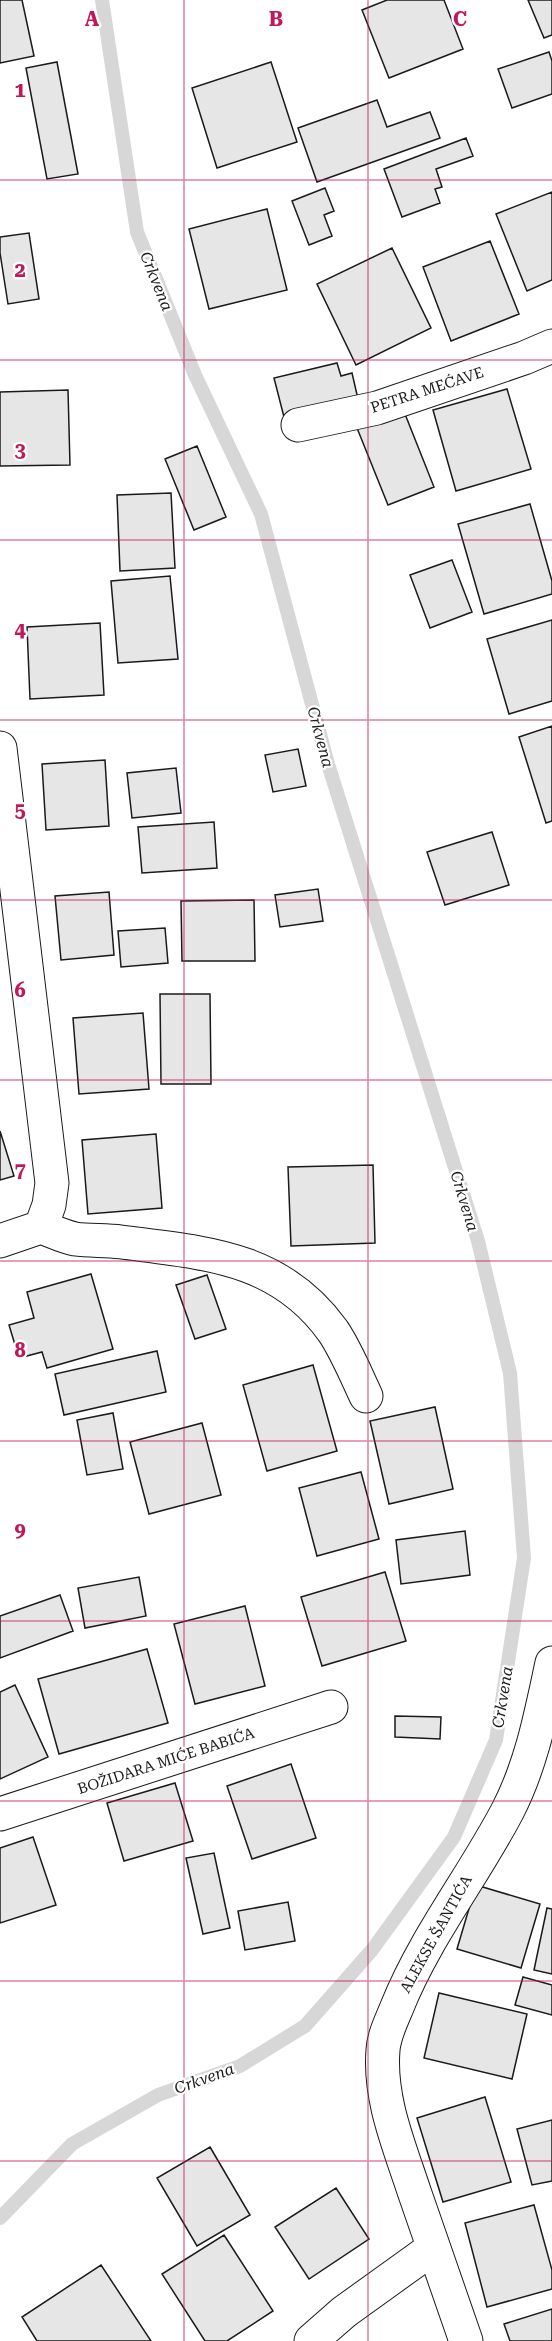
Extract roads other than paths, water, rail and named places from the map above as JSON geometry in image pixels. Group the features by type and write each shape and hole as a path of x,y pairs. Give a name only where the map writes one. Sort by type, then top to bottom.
{"street":[{"name":"PETRA MEĆAVE","path":"298,425 377,408 524,358 552,346"},
{"path":"0,748 52,1183 49,1206 41,1227"},
{"path":"0,1241 41,1227 74,1239 119,1242 202,1254 264,1270 295,1290 316,1309 334,1333 366,1396"},
{"name":"ALEKSE ŠANTIĆA","path":"466,2341 384,2096 384,2038 403,1991 424,1950 507,1811 526,1772 552,1663"},
{"name":"BOŽIDARA MIĆE BABIĆA","path":"0,1814 331,1707"},
{"path":"311,2341 344,2312 433,2248"}],"waterway":[{"name":"Crkvena","path":"0,2218 72,2144 158,2095 240,2066 305,2026 372,1950 454,1837 496,1740 524,1558 510,1373 478,1241 328,764 261,514 195,375 137,232 102,0"}]}
